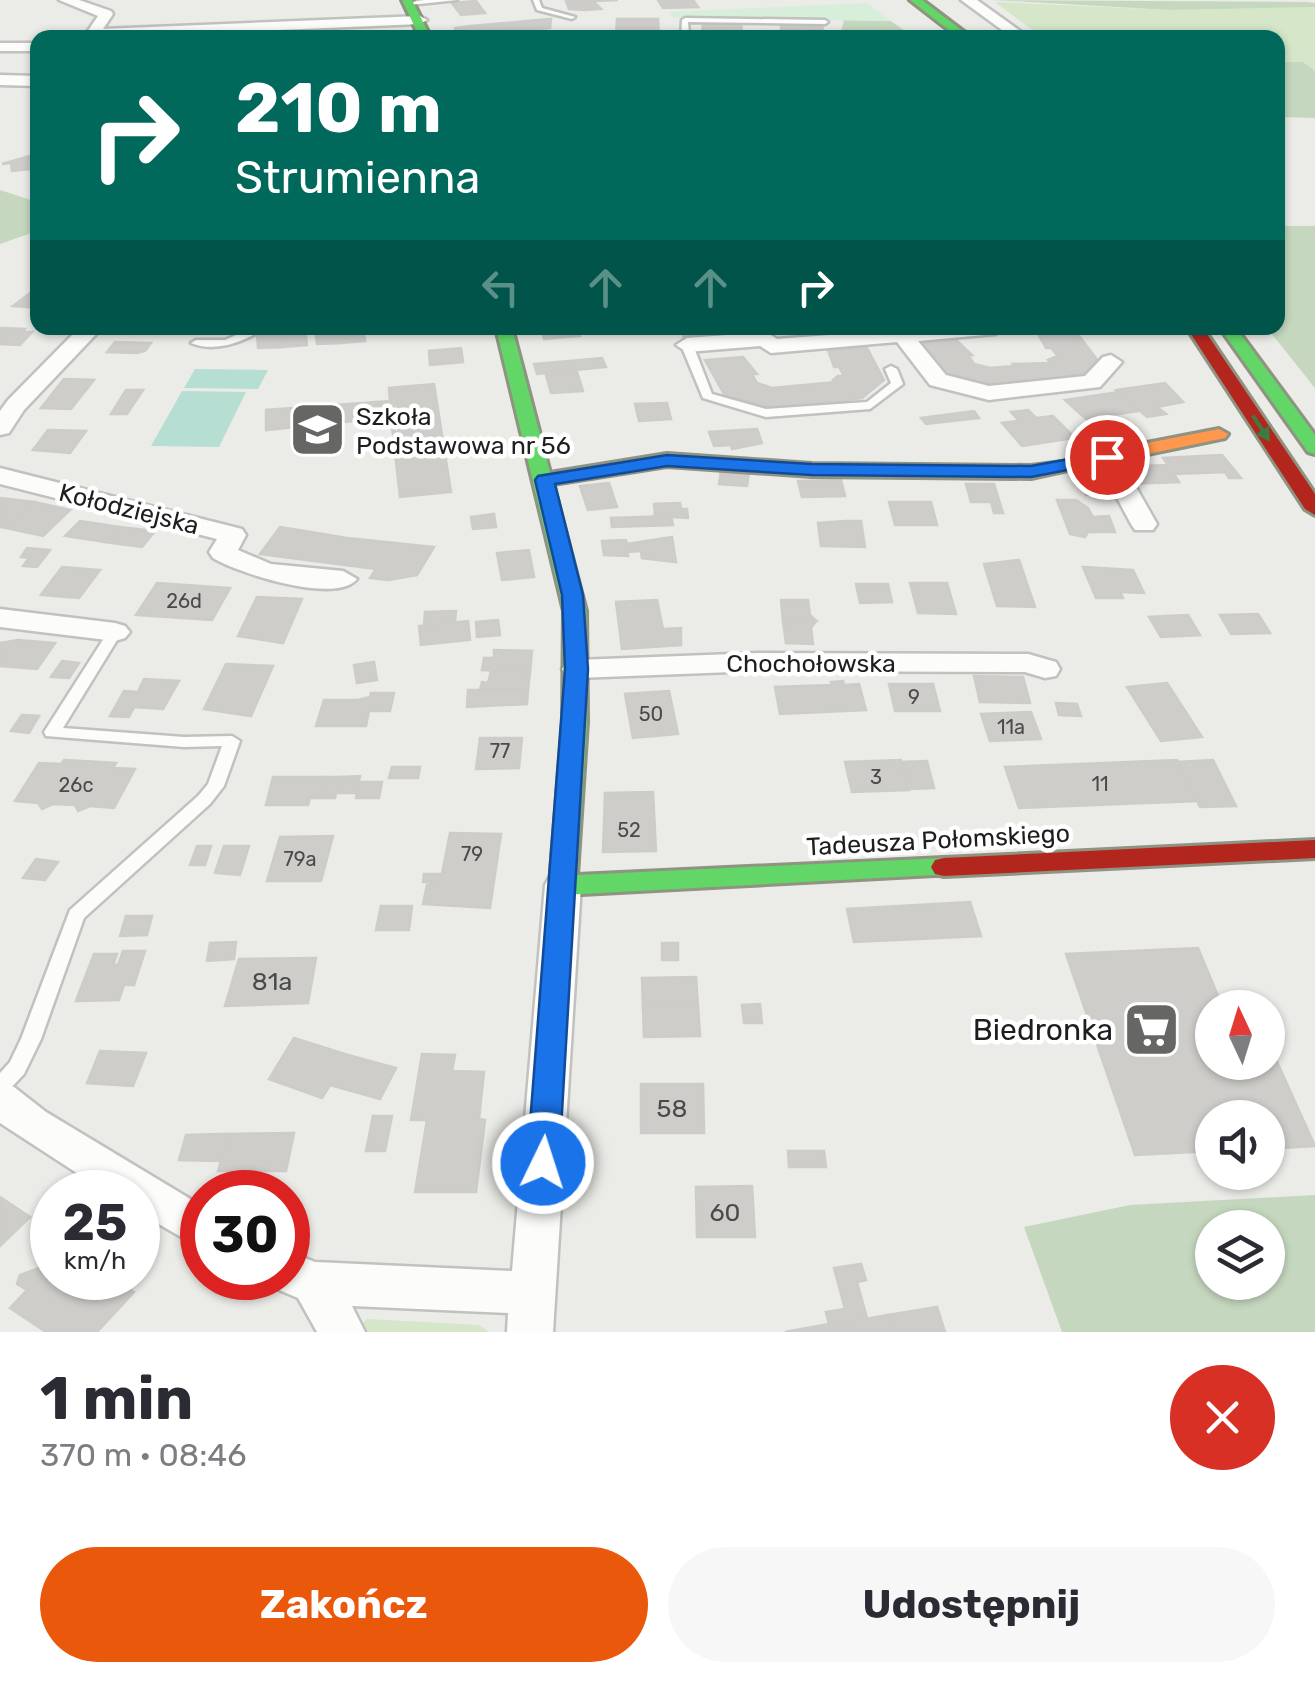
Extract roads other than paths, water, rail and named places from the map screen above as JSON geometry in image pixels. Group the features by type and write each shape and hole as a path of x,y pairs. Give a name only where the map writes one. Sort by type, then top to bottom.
{"street":[{"path":"66,0 106,14 95,30"},
{"path":"894,0 934,30"},
{"path":"915,0 956,30"},
{"path":"968,0 1011,30"},
{"path":"184,30 416,15"},
{"path":"0,48 30,47"},
{"path":"0,80 30,81"},
{"path":"4,416 84,335"},
{"path":"310,1279 531,1313 577,669 573,595 506,335"},
{"path":"687,345 751,335"},
{"path":"765,335 771,346 902,335 938,380 989,392 1092,382 1112,362"},
{"path":"1200,335 1315,509"},
{"path":"1233,335 1315,448"},
{"path":"545,480 667,460 812,470 1031,472 1219,434"},
{"path":"1107,457 1144,524"},
{"name":"Kołodziejska","path":"0,476 233,535 223,552 243,566 285,576 343,579"},
{"path":"0,618 115,632"},
{"name":"Chochołowska","path":"577,669 777,662 1028,663 1044,669"},
{"name":"Tadeusza Połomskiego","path":"563,884 1315,849"},
{"path":"0,1099 32,1124 180,1215"},
{"path":"310,1290 342,1332"}],"lane":[{"path":"416,15 454,0"},
{"path":"536,0 539,9 572,17"},
{"path":"686,30 686,20 825,22"},
{"path":"196,342 227,343 245,335"},
{"path":"687,345 707,396 766,413 870,405 897,384 891,369"},
{"path":"0,1086 17,1068 32,1040 76,915 204,800 222,773 232,741 184,742 52,732 115,632"}],"place":[{"name":"Szkoła Podstawowa nr 56","path":"317,430"},
{"name":"Biedronka","path":"1152,1030"}]}
